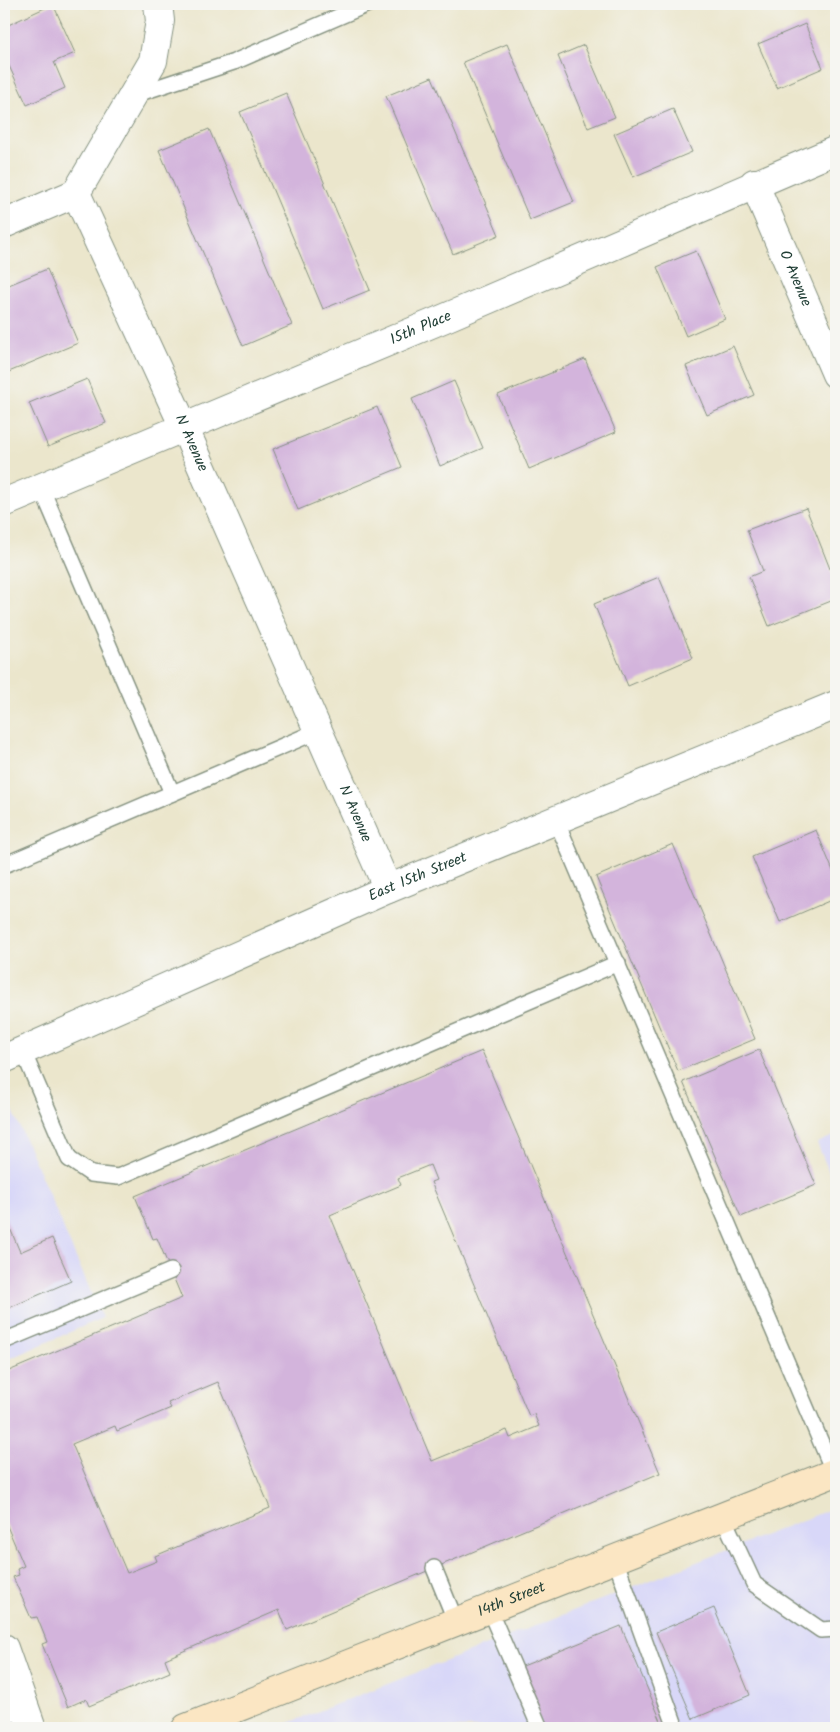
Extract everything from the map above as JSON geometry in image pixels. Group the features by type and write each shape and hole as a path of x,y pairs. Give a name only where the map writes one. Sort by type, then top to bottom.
{"main road":[{"name":"14th Street","path":"186,1728 835,1473"}],"street":[{"path":"4,224 76,194 153,61 160,21 158,4"},
{"name":"15th Place","path":"4,503 445,318 754,183 836,150"},
{"name":"O Avenue","path":"754,183 836,374"},
{"name":"N Avenue","path":"76,194 184,427 388,889"},
{"name":"East 15th Street","path":"14,1055 388,889 836,705"},
{"path":"4,1648 20,1718"}],"lane":[{"path":"132,96 234,62 368,4"},
{"path":"41,487 172,793"},
{"path":"4,865 318,731"},
{"path":"556,820 835,1473"},
{"path":"14,1055 69,1159 91,1174 118,1177 618,963"},
{"path":"4,1341 171,1271"},
{"path":"723,1517 754,1584 821,1630 836,1630"},
{"path":"615,1560 676,1728"},
{"path":"434,1568 456,1622"},
{"path":"489,1609 540,1728"}],"shaded area":[{"path":"4,1090 102,1318 4,1361"},
{"path":"836,1135 836,1189 817,1143"},
{"path":"836,1507 836,1728 276,1728"}],"building":[{"path":"53,4 75,53 54,62 65,88 27,105 4,55 4,27"},
{"path":"805,24 823,68 777,88 758,44"},
{"path":"507,44 574,202 530,220 463,62"},
{"path":"584,45 615,117 588,128 558,56"},
{"path":"432,77 499,235 453,254 386,96"},
{"path":"286,93 370,290 323,309 240,112"},
{"path":"673,109 692,152 633,177 614,134"},
{"path":"209,129 292,325 243,346 159,150"},
{"path":"696,251 725,319 686,336 657,267"},
{"path":"47,269 78,343 4,374 4,287"},
{"path":"733,346 754,395 707,415 686,366"},
{"path":"585,359 616,432 529,469 498,395"},
{"path":"87,379 106,423 48,447 29,403"},
{"path":"454,381 483,448 440,466 412,399"},
{"path":"377,407 402,467 298,510 273,449"},
{"path":"806,508 836,584 836,599 769,626 749,577 763,571 747,530"},
{"path":"659,577 693,658 628,686 594,604"},
{"path":"816,830 836,878 836,898 780,922 752,857"},
{"path":"673,844 755,1039 678,1071 596,877"},
{"path":"759,1050 816,1185 741,1217 683,1082"},
{"path":"482,1051 660,1473 287,1630 279,1610 165,1659 170,1672 89,1706 86,1699 68,1707 42,1644 47,1642 37,1617 31,1618 13,1577 19,1575 17,1569 24,1566 4,1519 4,1373 182,1298 157,1238 153,1239 135,1196","holes":["430,1165 436,1180 431,1182 529,1416 534,1414 539,1426 510,1438 507,1430 432,1461 330,1215 401,1185 398,1178","218,1382 270,1508 155,1556 157,1561 127,1573 72,1444 115,1426 117,1431 171,1408 168,1403"]},
{"path":"4,1214 20,1252 52,1238 71,1281 4,1310"},
{"path":"714,1608 750,1695 693,1719 656,1632"},
{"path":"621,1626 664,1728 543,1728 518,1668"}]}
